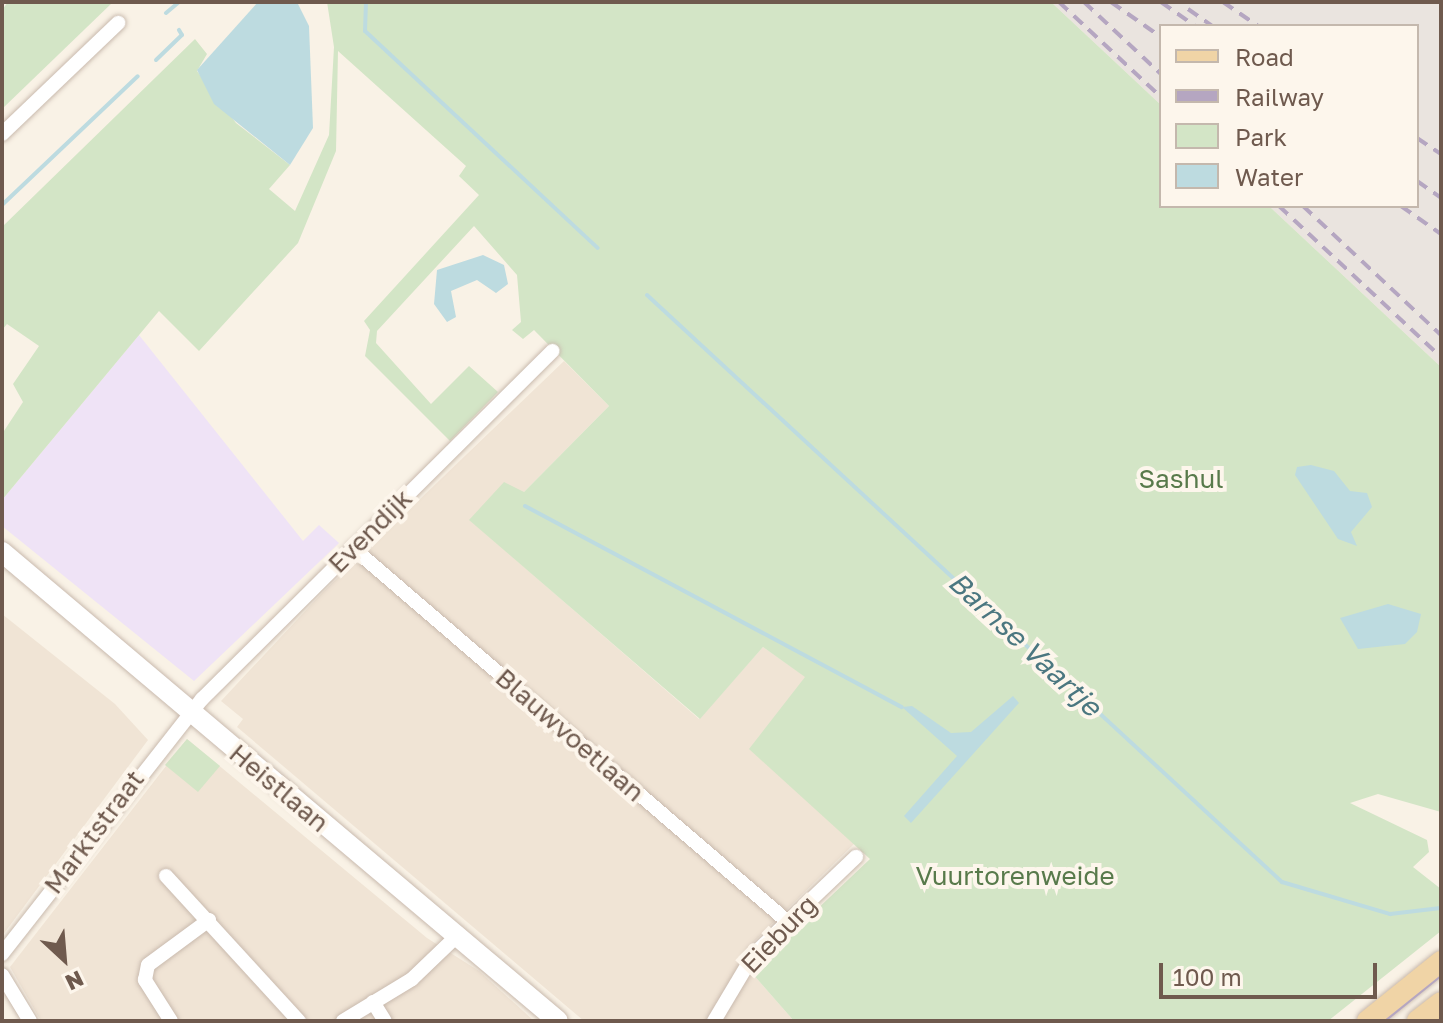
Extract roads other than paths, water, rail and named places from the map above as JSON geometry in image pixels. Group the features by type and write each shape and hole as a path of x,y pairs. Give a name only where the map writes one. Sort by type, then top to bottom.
{"main road":[{"name":"Heistlaan","path":"2,552 459,934 558,1021"},
{"path":"1368,1021 1441,962"},
{"path":"1418,1021 1441,1003"}],"street":[{"path":"2,134 118,23"},
{"name":"Evendijk","path":"190,712 552,351"},
{"name":"Blauwvoetlaan","path":"353,548 788,922"},
{"name":"Marktstraat","path":"2,954 190,712"},
{"name":"Eieburg","path":"714,1021 747,964 856,857"},
{"path":"166,876 299,1021"},
{"path":"171,1021 145,980 148,965 209,920"},
{"path":"343,1021 422,971 459,934"},
{"path":"2,975 30,1021"},
{"path":"373,1002 385,1021"}],"water":[{"path":"258,2 297,2 309,26 313,128 290,165 214,104 197,70"},
{"path":"483,255 504,265 508,284 496,293 477,280 451,291 456,317 447,322 434,304 437,270"},
{"path":"1311,465 1334,471 1350,491 1367,493 1372,507 1351,532 1357,546 1338,539 1295,475 1297,467"},
{"path":"1388,604 1421,614 1417,632 1405,644 1358,649 1340,618"},
{"path":"1013,696 1019,703 911,823 904,816 957,756 902,707 912,706 951,733 971,732"}],"waterway":[{"path":"166,13 179,2"},
{"path":"366,2 365,31 598,248"},
{"path":"156,60 182,35 179,30"},
{"path":"2,205 138,76"},
{"name":"Barnse Vaartje","path":"647,295 1282,882 1390,914 1441,908"},
{"path":"525,506 902,707"}],"tram line":[{"path":"1385,1021 1441,976"}],"railway":[{"path":"1059,2 1159,95"},
{"path":"1084,2 1159,72"},
{"path":"1111,2 1159,36"},
{"path":"1161,2 1192,24"},
{"path":"1223,2 1255,24"},
{"path":"1188,9 1209,24"},
{"path":"1419,139 1441,154"},
{"path":"1419,182 1441,198"},
{"path":"1281,208 1441,357"},
{"path":"1305,208 1441,335"},
{"path":"1404,208 1441,234"}],"park label":[{"name":"Sashul","path":"1181,479"},
{"name":"Vuurtorenweide","path":"1015,876"}]}
